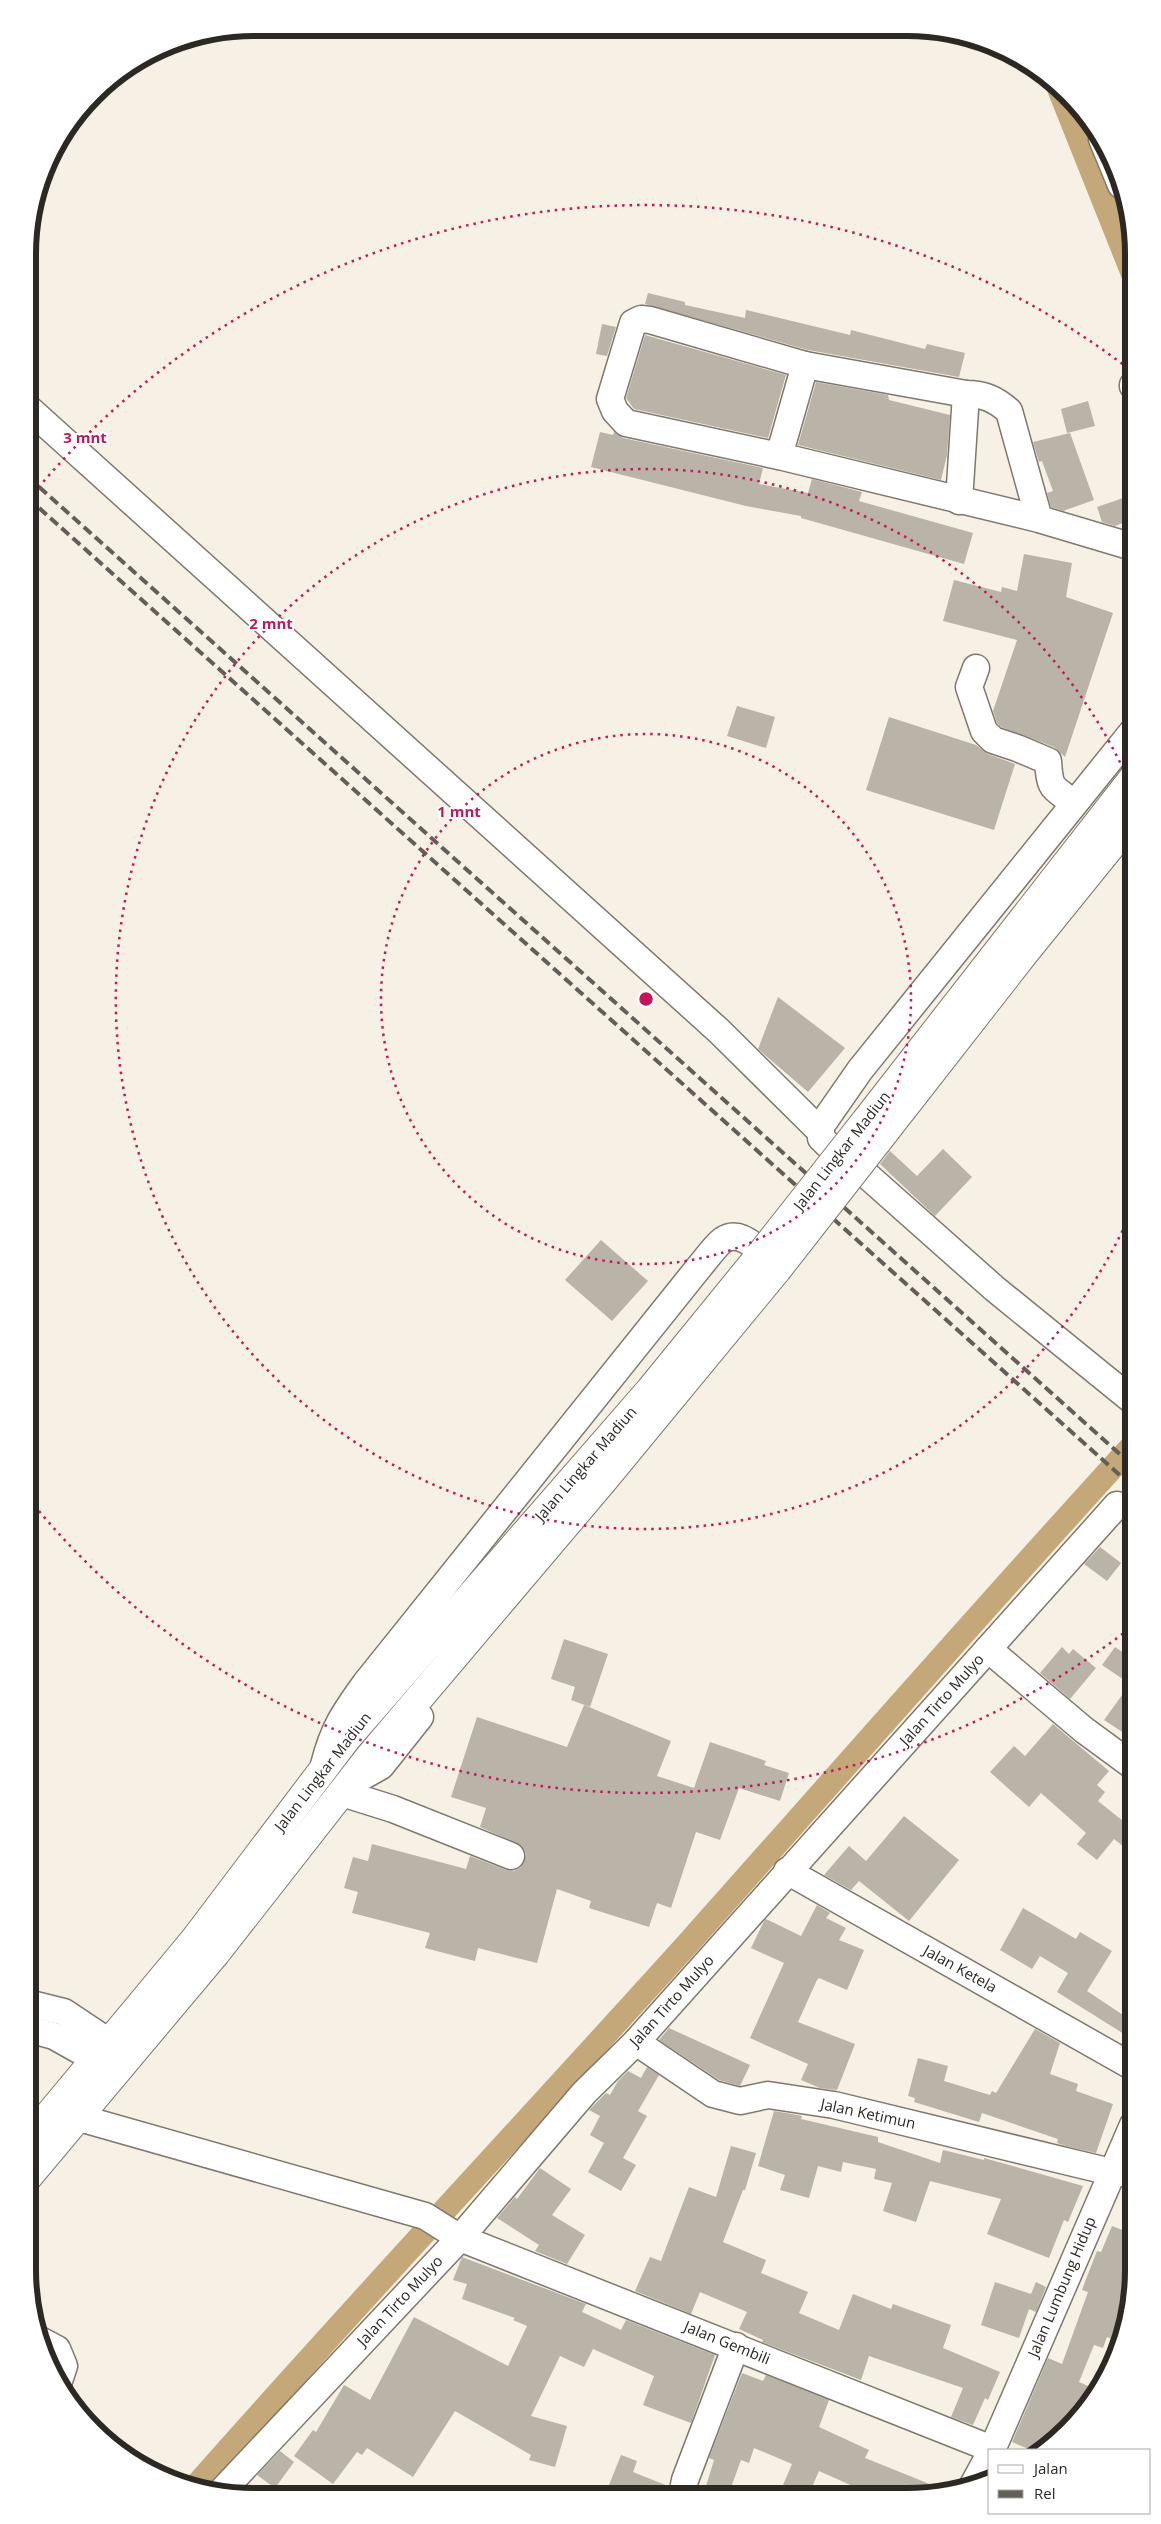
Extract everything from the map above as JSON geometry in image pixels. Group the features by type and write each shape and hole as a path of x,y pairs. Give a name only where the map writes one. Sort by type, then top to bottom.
{"main road":[{"name":"Jalan Lingkar Madiun","path":"36,2130 196,1939 346,1738 656,1382 815,1187 1125,788"},
{"name":"Jalan Lingkar Madiun","path":"36,2167 76,2117 216,1953 371,1756 603,1481 777,1270 1023,955 1125,829"}],"street":[{"path":"1039,519 1009,411 996,400 979,394 966,394 805,365 641,319 633,323 610,399 615,411 626,423 779,456 1039,519 1125,545"},
{"path":"779,456 805,365"},
{"path":"959,501 966,394"},
{"path":"36,415 719,1031 820,1131"},
{"path":"976,668 969,687 984,731 993,740 1048,761 1049,779 1054,790 1074,804"},
{"path":"1125,741 860,1070 821,1126 820,1131 821,1138 851,1166 862,1171 995,1289 1125,1395"},
{"path":"862,1171 867,1169 920,1099 1125,847"},
{"path":"324,1768 330,1741 340,1719 428,1604 700,1266 724,1240 734,1236 745,1239 767,1258 781,1274 768,1293 559,1544 381,1766 345,1789"},
{"name":"Jalan Tirto Mulyo","path":"226,2486 457,2236 584,2093 636,2042 787,1871 1117,1505"},
{"path":"988,1649 1084,1730 1125,1760"},
{"path":"345,1789 511,1856"},
{"name":"Jalan Ketela","path":"787,1871 1125,2062"},
{"path":"36,2005 64,2012 102,2051"},
{"path":"36,2031 102,2051"},
{"name":"Jalan Ketimun","path":"636,2042 713,2094 740,2101 768,2095 834,2105 1122,2173"},
{"name":"Jalan Gembili","path":"76,2117 425,2216 457,2236 736,2346 988,2450"},
{"name":"Jalan Lumbung Hidup","path":"992,2449 1122,2173 1125,2160"},
{"path":"50,2346 56,2349 64,2366 62,2372"},
{"path":"683,2488 736,2346"},
{"name":"Jalan Lumbung Hidup","path":"978,2475 988,2457"}],"building":[{"path":"648,293 685,302 685,305 745,318 746,310 850,335 851,330 925,349 927,344 965,353 959,377 808,350 645,304"},
{"path":"602,324 616,327 607,356 596,354"},
{"path":"645,335 786,375 768,438 634,409 626,398"},
{"path":"816,382 888,395 889,400 950,415 947,455 941,480 798,445"},
{"path":"1088,401 1095,426 1067,433 1061,409"},
{"path":"600,432 613,435 614,432 623,438 763,468 759,484 808,493 812,479 862,492 859,501 973,533 964,564 801,518 801,516 746,506 591,467"},
{"path":"1070,433 1094,500 1063,511 1051,507 1047,493 1053,491 1042,461 1039,462 1033,442"},
{"path":"1125,497 1125,522 1115,526 1102,522 1097,507"},
{"path":"1024,554 1072,563 1066,597 1113,613 1065,757 1054,747 1001,727 997,723 993,711 1017,640 943,621 954,580 1001,592 1002,587 1017,591"},
{"path":"737,706 775,717 766,748 727,736"},
{"path":"889,717 976,745 988,754 1015,764 994,830 866,790"},
{"path":"778,997 845,1048 808,1092 758,1049"},
{"path":"943,1149 972,1177 935,1216 880,1164 890,1151 917,1176"},
{"path":"601,1240 648,1281 612,1321 565,1280"},
{"path":"1100,1547 1121,1563 1107,1581 1084,1564"},
{"path":"564,1639 608,1654 590,1707 571,1700 575,1687 551,1679"},
{"path":"1062,1647 1069,1654 1073,1649 1096,1668 1070,1699 1040,1673"},
{"path":"1115,1647 1125,1654 1125,1681 1102,1665"},
{"path":"1125,1691 1125,1734 1104,1720"},
{"path":"584,1705 671,1741 657,1776 694,1788 710,1742 766,1761 764,1765 789,1773 780,1801 739,1788 720,1840 696,1832 671,1908 657,1903 649,1927 589,1908 591,1901 557,1889 537,1963 478,1948 475,1961 425,1948 430,1933 352,1913 358,1892 344,1888 353,1857 368,1861 372,1844 466,1869 470,1856 506,1870 514,1871 521,1867 526,1854 522,1846 480,1827 486,1808 451,1797 477,1717 567,1747"},
{"path":"1053,1724 1109,1771 1097,1785 1105,1792 1098,1801 1125,1823 1125,1848 1114,1839 1097,1860 1077,1844 1086,1833 1041,1793 1029,1807 990,1772 1014,1746 1025,1756"},
{"path":"904,1816 959,1860 909,1921 859,1881 851,1890 824,1875 849,1846 866,1861"},
{"path":"817,1905 830,1913 826,1918 846,1928 839,1940 864,1950 847,1990 819,1978 798,2022 855,2044 837,2090 820,2088 801,2080 808,2064 750,2038 784,1963 751,1948 764,1921 766,1919 801,1936"},
{"path":"1023,1908 1076,1939 1080,1932 1112,1951 1087,1991 1125,2016 1124,2034 1057,1992 1068,1973 1040,1956 1032,1969 1000,1950"},
{"path":"669,2028 750,2065 740,2086 719,2080 659,2040"},
{"path":"1035,2029 1060,2043 1050,2074 1078,2084 1076,2091 1113,2104 1096,2153 1057,2143 1058,2139 982,2113 979,2122 914,2102 915,2098 908,2096 918,2058 948,2066 944,2081 990,2095 992,2091 996,2093"},
{"path":"647,2067 659,2075 638,2111 647,2116 623,2158 636,2165 621,2191 588,2172 604,2143 590,2135 600,2116 589,2110 606,2093 610,2095 618,2081 628,2071 641,2078"},
{"path":"774,2111 802,2116 801,2119 878,2137 878,2142 940,2163 943,2150 984,2160 984,2158 1083,2186 1068,2222 1064,2220 1049,2258 987,2234 1001,2199 930,2181 916,2222 883,2211 892,2183 874,2179 876,2169 843,2162 841,2172 818,2166 809,2198 780,2190 785,2175 758,2166"},
{"path":"731,2146 756,2153 745,2190 743,2190 723,2242 766,2260 761,2273 808,2292 799,2313 839,2330 853,2294 891,2309 893,2304 951,2325 943,2348 1000,2372 988,2400 985,2398 973,2425 951,2417 963,2388 869,2356 861,2380 762,2342 763,2340 739,2329 747,2312 700,2292 691,2314 635,2291 650,2257 661,2261 689,2187 716,2197"},
{"path":"540,2168 571,2189 552,2215 585,2235 567,2264 535,2251 539,2245 497,2218 515,2197 517,2199"},
{"path":"1112,2226 1125,2231 1123,2298 1121,2313 1113,2339 1107,2337 1103,2348 1094,2345 1079,2382 1091,2387 1080,2403 1051,2434 1029,2449 1012,2442 1048,2358 1062,2364 1088,2292 1082,2290 1097,2251 1101,2252"},
{"path":"462,2257 586,2304 582,2312 621,2330 626,2320 715,2355 691,2423 643,2405 654,2376 593,2349 584,2367 560,2356 531,2416 567,2426 555,2467 529,2460 531,2455 455,2411 413,2477 367,2448 362,2455 357,2452 333,2484 294,2456 313,2430 316,2432 344,2385 370,2400 414,2317 508,2366 527,2326 513,2320 515,2318 462,2299 467,2284 453,2280"},
{"path":"995,2282 1031,2294 1036,2282 1046,2287 1036,2312 1029,2309 1019,2338 981,2325"},
{"path":"742,2373 763,2381 766,2375 829,2400 819,2427 869,2450 865,2458 935,2486 857,2488 819,2471 812,2488 782,2488 792,2464 754,2448 749,2463 741,2460 731,2488 713,2488 706,2486 714,2460 709,2458"},
{"path":"280,2451 294,2462 275,2488 257,2475"},
{"path":"621,2455 637,2461 633,2472 668,2486 668,2488 608,2488"}],"waterway":[{"path":"1065,104 1125,254"},
{"path":"201,2481 318,2349 692,1939 1125,1454"}],"railway":[{"path":"36,484 1125,1459"},
{"path":"36,505 1125,1480"}]}
